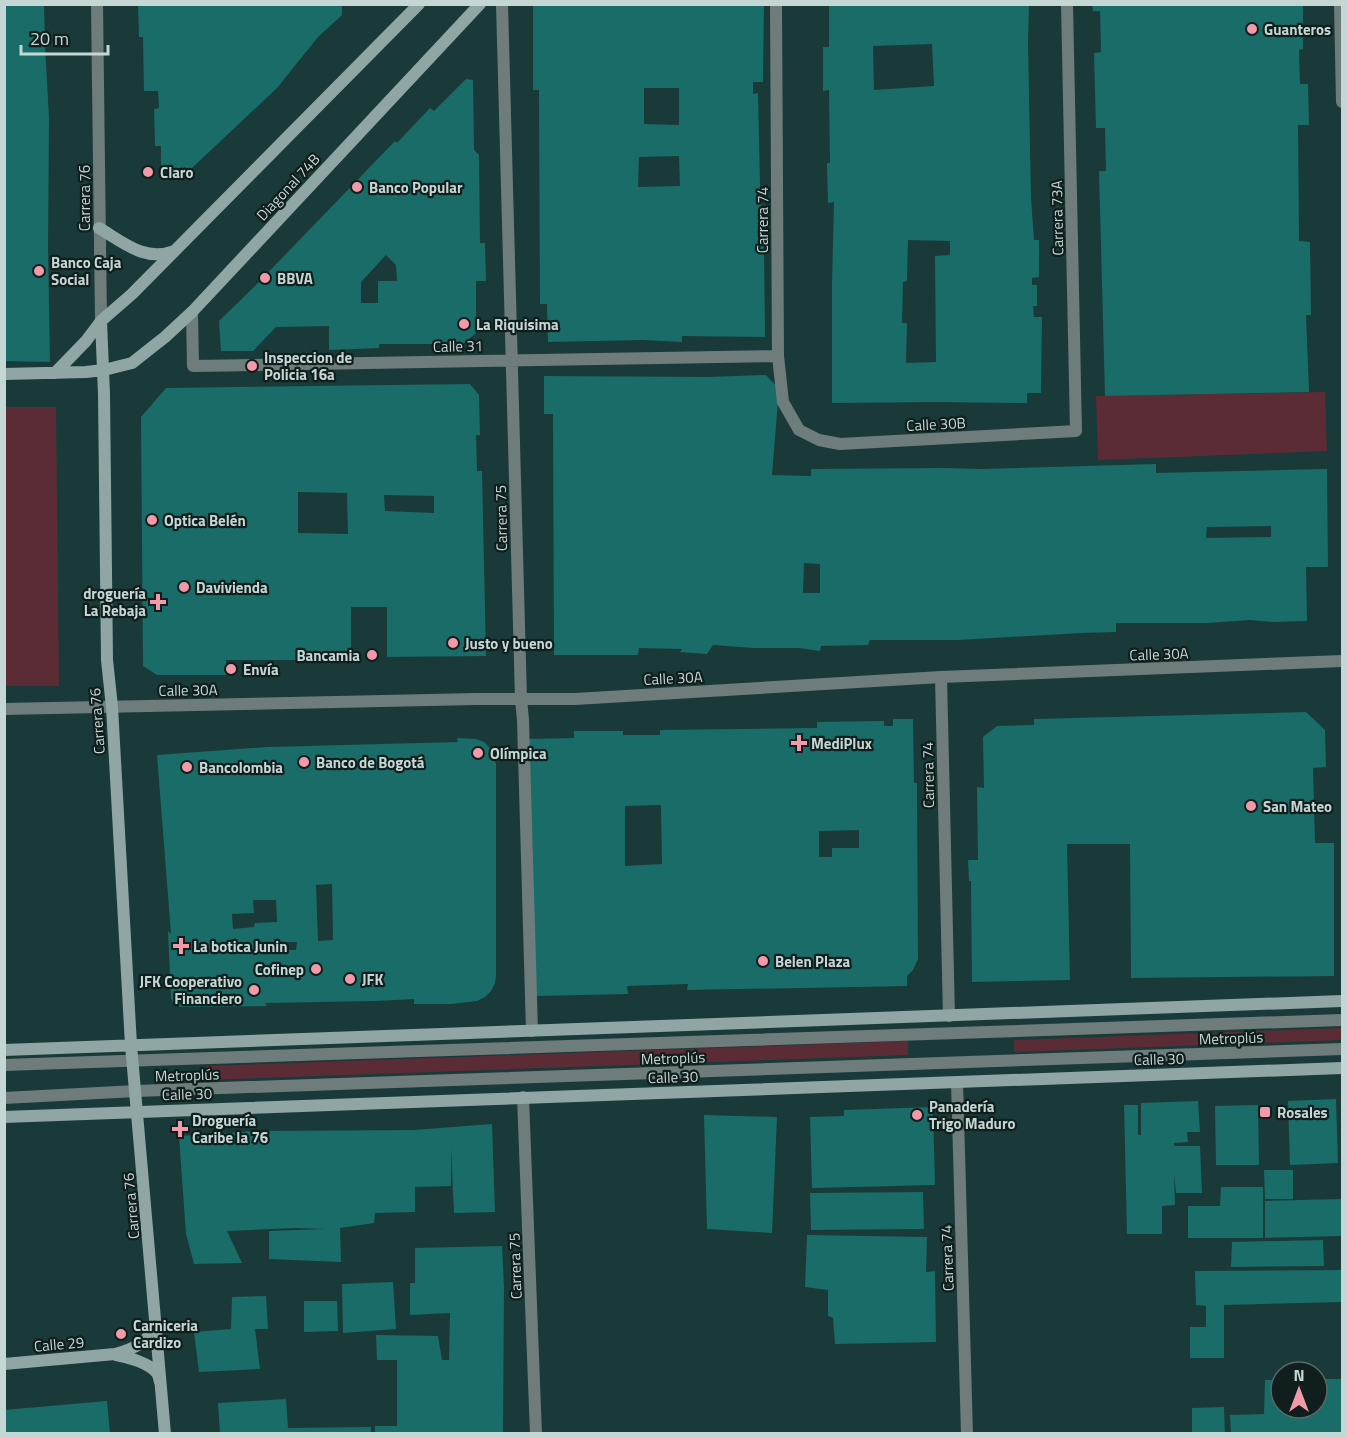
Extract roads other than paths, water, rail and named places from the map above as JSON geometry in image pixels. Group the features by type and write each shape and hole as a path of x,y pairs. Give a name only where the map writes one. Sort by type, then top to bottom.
{"main road":[{"path":"55,373 86,341 101,321 132,294 419,4"},
{"name":"Diagonal 74B","path":"104,370 132,363 165,338 192,312 480,4"},
{"path":"99,228 142,253 163,255 176,250"},
{"name":"Carrera 76","path":"101,321 104,370 107,660 112,707 131,1045 165,1434"},
{"path":"4,374 104,370"},
{"path":"4,1050 1342,1001"},
{"name":"Calle 30","path":"4,1117 1342,1068"},
{"name":"Calle 29","path":"4,1364 127,1351 148,1337 155,1327 155,1316"},
{"name":"Calle 29","path":"115,1354 144,1364 156,1373 161,1384"}],"street":[{"name":"Carrera 76","path":"97,4 101,321"},
{"name":"Carrera 75","path":"502,4 532,1031"},
{"name":"Carrera 74","path":"776,4 778,356 783,402 799,430"},
{"name":"Carrera 73A","path":"1067,4 1076,431"},
{"path":"1340,4 1342,102"},
{"name":"Calle 31","path":"192,312 193,366 778,356"},
{"name":"Calle 30B","path":"799,430 819,440 840,444 1076,431"},
{"name":"Calle 30A","path":"4,709 575,699 941,677 1342,662"},
{"name":"Carrera 74","path":"941,677 949,1016"},
{"name":"Metroplús","path":"4,1065 1342,1020"},
{"name":"Metroplús","path":"4,1098 136,1091 1342,1049"},
{"name":"Carrera 74","path":"957,1082 967,1434"},
{"name":"Carrera 75","path":"523,1097 536,1434"}],"place":[{"name":"Guanteros","path":"1252,29"},
{"name":"Claro","path":"148,172"},
{"name":"Banco Popular","path":"357,187"},
{"name":"Banco Caja Social","path":"39,271"},
{"name":"BBVA","path":"265,278"},
{"name":"La Riquisima","path":"464,324"},
{"name":"Inspeccion de Policia 16a","path":"252,366"},
{"name":"Optica Belén","path":"152,520"},
{"name":"Davivienda","path":"184,587"},
{"name":"droguería La Rebaja","path":"158,602"},
{"name":"Justo y bueno","path":"453,643"},
{"name":"Bancamia","path":"372,655"},
{"name":"Envía","path":"231,669"},
{"name":"MediPlux","path":"799,743"},
{"name":"Olímpica","path":"478,753"},
{"name":"Banco de Bogotá","path":"304,762"},
{"name":"Bancolombia","path":"187,767"},
{"name":"San Mateo","path":"1251,806"},
{"name":"La botica Junin","path":"181,946"},
{"name":"Belen Plaza","path":"763,961"},
{"name":"Cofinep","path":"316,969"},
{"name":"JFK","path":"350,979"},
{"name":"JFK Cooperativo Financiero","path":"254,990"},
{"name":"Rosales","path":"1265,1112"},
{"name":"Panadería Trigo Maduro","path":"917,1115"},
{"name":"Droguería Caribe la 76","path":"180,1129"},
{"name":"Carniceria Cardizo","path":"121,1334"}]}
